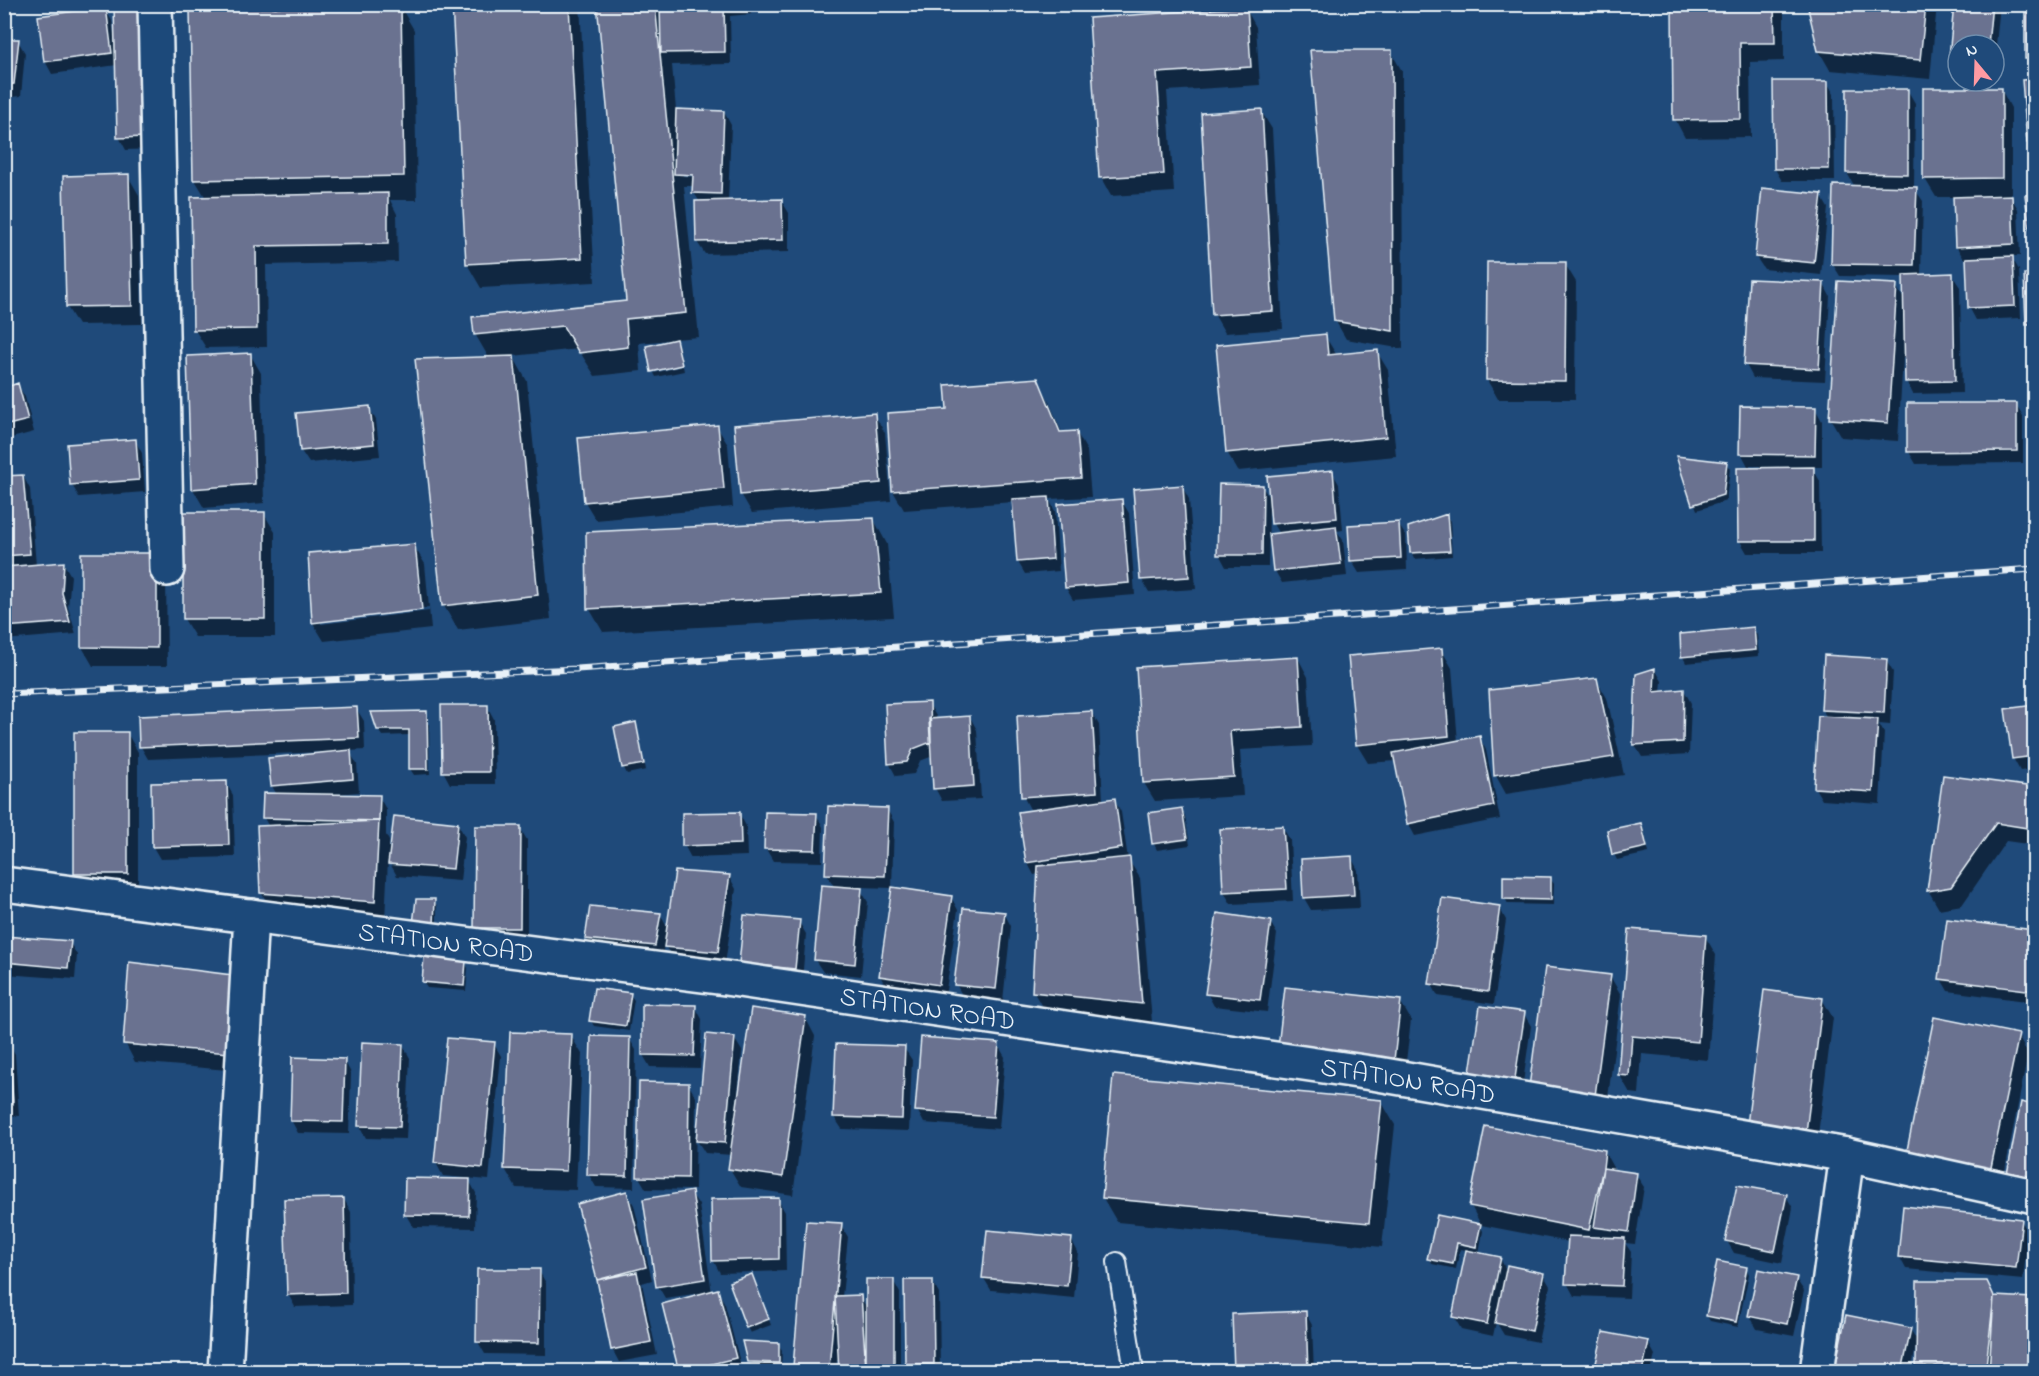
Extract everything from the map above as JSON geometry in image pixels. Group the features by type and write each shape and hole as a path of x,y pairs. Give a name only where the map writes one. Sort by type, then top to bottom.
{"street":[{"path":"155,4 167,568"},
{"name":"STATION ROAD","path":"4,884 725,978 1354,1070 1847,1155 2034,1196"},
{"path":"225,1371 251,916"},
{"path":"1817,1371 1847,1155"}],"lane":[{"path":"1117,1262 1134,1371"}],"building":[{"path":"145,4 148,137 117,138 114,5"},
{"path":"452,4 569,4 582,258 466,264"},
{"path":"597,4 655,4 686,313 626,319 628,347 579,353 563,326 474,335 472,317 626,301"},
{"path":"660,4 724,4 725,52 661,53"},
{"path":"1672,4 1774,4 1775,43 1740,43 1741,119 1673,120"},
{"path":"1807,4 1926,4 1920,60 1818,51"},
{"path":"1954,4 1992,4 1989,33 1951,33"},
{"path":"2025,4 2034,4 2034,59 2025,59"},
{"path":"401,5 404,176 193,180 190,9"},
{"path":"106,7 112,53 44,62 38,16"},
{"path":"1247,7 1251,67 1157,73 1164,174 1099,178 1089,18"},
{"path":"4,39 19,39 14,84 4,85"},
{"path":"1310,50 1392,50 1393,331 1334,321"},
{"path":"2034,79 2034,142 2027,143 2022,80"},
{"path":"1773,81 1828,81 1829,169 1774,169"},
{"path":"1923,88 1946,88 1946,93 2002,93 2002,178 1923,179"},
{"path":"1847,89 1908,89 1908,174 1846,173"},
{"path":"676,109 724,111 721,194 692,193 693,175 674,174"},
{"path":"1262,109 1273,311 1212,315 1201,113"},
{"path":"129,174 132,306 66,307 63,176"},
{"path":"1833,185 1917,187 1914,265 1831,264"},
{"path":"1762,188 1822,194 1814,263 1755,257"},
{"path":"388,193 388,244 256,246 257,329 193,330 191,197"},
{"path":"2034,194 2034,264 2025,195"},
{"path":"2012,195 2014,244 1955,247 1953,197"},
{"path":"782,199 783,240 696,242 695,201"},
{"path":"2013,256 2015,306 1968,308 1966,258"},
{"path":"1487,262 1566,262 1565,381 1486,380"},
{"path":"1953,273 1955,381 1905,382 1903,275"},
{"path":"2024,274 2034,274 2034,324 2026,324"},
{"path":"1749,279 1824,282 1819,369 1744,365"},
{"path":"1838,281 1897,284 1888,423 1829,419"},
{"path":"1326,334 1328,355 1378,350 1386,437 1226,453 1216,345"},
{"path":"2031,335 2034,335 2034,387 2031,387"},
{"path":"676,339 682,365 651,372 646,346"},
{"path":"251,353 255,484 191,489 187,356"},
{"path":"514,356 538,595 442,606 415,359"},
{"path":"1038,378 1060,432 1077,431 1081,478 892,491 887,413 947,409 945,385"},
{"path":"18,383 28,420 4,426 4,388"},
{"path":"1907,403 2017,403 2017,451 1907,452"},
{"path":"370,406 374,444 300,451 296,413"},
{"path":"1740,406 1816,407 1815,455 1739,454"},
{"path":"875,413 881,483 740,495 734,425"},
{"path":"718,425 724,489 584,502 578,438"},
{"path":"136,439 139,480 70,485 67,444"},
{"path":"2028,446 2034,446 2034,545 2032,545"},
{"path":"1676,456 1727,462 1723,495 1692,505"},
{"path":"1814,467 1814,541 1738,541 1737,468"},
{"path":"1333,470 1337,518 1271,524 1267,476"},
{"path":"23,475 30,554 4,556 4,476"},
{"path":"1219,484 1263,485 1262,555 1217,555"},
{"path":"1183,485 1189,577 1140,580 1133,489"},
{"path":"1049,497 1053,559 1017,562 1012,499"},
{"path":"1122,499 1129,583 1065,588 1058,504"},
{"path":"183,512 265,512 265,619 183,619"},
{"path":"1447,514 1450,551 1410,553 1408,527"},
{"path":"874,518 881,593 587,609 586,532"},
{"path":"1399,522 1401,558 1350,561 1348,525"},
{"path":"1336,526 1341,564 1273,571 1269,534"},
{"path":"415,544 422,610 312,623 308,553"},
{"path":"81,553 157,553 157,648 81,647"},
{"path":"64,562 62,593 70,622 4,627 4,567"},
{"path":"1754,627 1756,650 1681,657 1680,634"},
{"path":"1442,648 1449,736 1356,745 1348,656"},
{"path":"1442,648 1449,736 1356,745 1348,656"},
{"path":"1824,655 1887,659 1884,713 1821,710"},
{"path":"1298,657 1302,727 1230,731 1234,777 1143,783 1136,667"},
{"path":"1655,668 1654,692 1684,689 1683,742 1633,745 1636,674"},
{"path":"1597,678 1614,757 1494,776 1489,690"},
{"path":"930,702 931,742 913,749 907,762 888,764 885,704"},
{"path":"441,705 488,705 489,772 442,772"},
{"path":"2034,705 2034,756 2012,759 2005,709"},
{"path":"357,707 359,738 139,747 138,716"},
{"path":"427,711 428,769 409,769 409,730 377,730 371,712"},
{"path":"1092,711 1097,792 1021,797 1017,716"},
{"path":"970,716 974,786 933,789 929,719"},
{"path":"1818,716 1878,719 1873,792 1814,788"},
{"path":"636,722 644,764 622,768 614,727"},
{"path":"74,732 128,732 128,874 74,874"},
{"path":"1480,736 1494,806 1407,824 1393,753"},
{"path":"351,750 353,779 271,786 268,758"},
{"path":"1943,775 2034,787 2034,829 1996,823 1951,887 1927,891"},
{"path":"227,781 229,845 152,847 151,783"},
{"path":"263,793 380,795 379,821 262,818"},
{"path":"1115,798 1122,848 1026,863 1018,812"},
{"path":"828,806 888,808 885,876 825,874"},
{"path":"1182,808 1187,839 1152,844 1148,813"},
{"path":"740,812 741,844 682,846 682,813"},
{"path":"765,812 817,813 815,850 764,849"},
{"path":"394,816 458,823 453,869 388,864"},
{"path":"379,821 375,902 260,893 257,826"},
{"path":"1641,823 1647,847 1612,855 1607,830"},
{"path":"475,826 521,826 520,928 474,928"},
{"path":"1283,826 1287,889 1223,892 1220,829"},
{"path":"1352,856 1354,895 1303,898 1301,859"},
{"path":"1130,857 1142,1004 1032,992 1038,866"},
{"path":"675,871 730,875 718,952 664,947"},
{"path":"1503,876 1551,877 1551,900 1503,899"},
{"path":"821,885 862,888 855,964 814,960"},
{"path":"892,887 952,896 939,985 879,976"},
{"path":"1442,898 1500,906 1488,992 1429,984"},
{"path":"416,899 435,899 434,925 413,924"},
{"path":"590,906 661,913 655,946 585,939"},
{"path":"963,908 1005,912 996,989 954,985"},
{"path":"1217,913 1271,921 1260,1000 1205,994"},
{"path":"744,915 800,920 795,969 739,963"},
{"path":"1947,919 2034,930 2034,991 1939,979"},
{"path":"1629,929 1706,935 1698,1042 1632,1036 1629,1076 1618,1075"},
{"path":"4,936 71,941 68,968 4,962"},
{"path":"424,957 466,961 464,986 422,982"},
{"path":"129,962 232,975 229,1053 123,1044"},
{"path":"1545,967 1611,975 1595,1096 1529,1087"},
{"path":"1285,987 1401,1000 1394,1060 1278,1047"},
{"path":"594,988 631,993 626,1026 589,1021"},
{"path":"1764,990 1823,998 1805,1140 1746,1133"},
{"path":"642,1004 696,1005 694,1056 642,1055"},
{"path":"1480,1006 1525,1012 1514,1085 1469,1079"},
{"path":"751,1008 806,1016 783,1177 728,1169"},
{"path":"1934,1017 2019,1034 1989,1177 1905,1160"},
{"path":"510,1032 572,1034 566,1171 504,1169"},
{"path":"706,1034 735,1037 725,1143 696,1141"},
{"path":"591,1036 630,1037 627,1176 587,1175"},
{"path":"921,1037 999,1043 993,1117 915,1111"},
{"path":"447,1038 495,1042 483,1168 434,1163"},
{"path":"4,1040 9,1040 13,1104 4,1103"},
{"path":"362,1042 403,1044 400,1127 358,1126"},
{"path":"836,1044 905,1046 902,1119 833,1117"},
{"path":"292,1057 345,1059 343,1122 290,1121"},
{"path":"1113,1075 1382,1100 1369,1223 1102,1198"},
{"path":"639,1082 689,1083 688,1178 637,1177"},
{"path":"2021,1102 2034,1105 2034,1185 2006,1179"},
{"path":"1485,1126 1605,1150 1589,1230 1469,1206"},
{"path":"1603,1168 1637,1173 1629,1232 1594,1227"},
{"path":"405,1178 470,1179 469,1216 404,1215"},
{"path":"1737,1185 1787,1194 1775,1251 1725,1241"},
{"path":"627,1191 646,1267 597,1280 577,1204"},
{"path":"692,1191 705,1279 656,1287 643,1199"},
{"path":"344,1198 346,1293 287,1295 284,1199"},
{"path":"779,1198 779,1259 712,1261 711,1199"},
{"path":"1903,1206 2022,1219 2016,1268 1898,1257"},
{"path":"1437,1215 1481,1224 1476,1247 1457,1243 1453,1264 1427,1259"},
{"path":"806,1221 842,1223 829,1368 793,1366"},
{"path":"987,1230 1072,1238 1067,1286 982,1278"},
{"path":"1568,1236 1625,1238 1622,1286 1565,1284"},
{"path":"1466,1250 1501,1257 1487,1324 1452,1317"},
{"path":"1717,1261 1747,1267 1736,1322 1706,1316"},
{"path":"1507,1265 1544,1273 1532,1331 1495,1323"},
{"path":"477,1269 540,1269 539,1343 476,1342"},
{"path":"1758,1269 1797,1277 1787,1324 1748,1316"},
{"path":"637,1272 651,1342 611,1350 597,1280"},
{"path":"752,1274 769,1319 746,1328 729,1282"},
{"path":"866,1279 894,1279 894,1369 866,1369"},
{"path":"904,1280 933,1280 934,1364 905,1364"},
{"path":"1917,1281 1987,1281 1994,1296 1986,1366 1916,1366"},
{"path":"718,1289 736,1358 679,1372 662,1304"},
{"path":"861,1295 866,1369 839,1372 835,1296"},
{"path":"1994,1296 2034,1298 2034,1372 1989,1372"},
{"path":"1306,1311 1308,1372 1234,1372 1232,1314"},
{"path":"1846,1315 1911,1328 1902,1372 1834,1372"},
{"path":"1603,1332 1649,1341 1642,1372 1594,1372"},
{"path":"742,1341 779,1343 779,1363 747,1362"},
{"path":"1464,1361 1519,1372 1462,1372"}],"railway":[{"path":"4,694 577,669 2034,569"}]}
